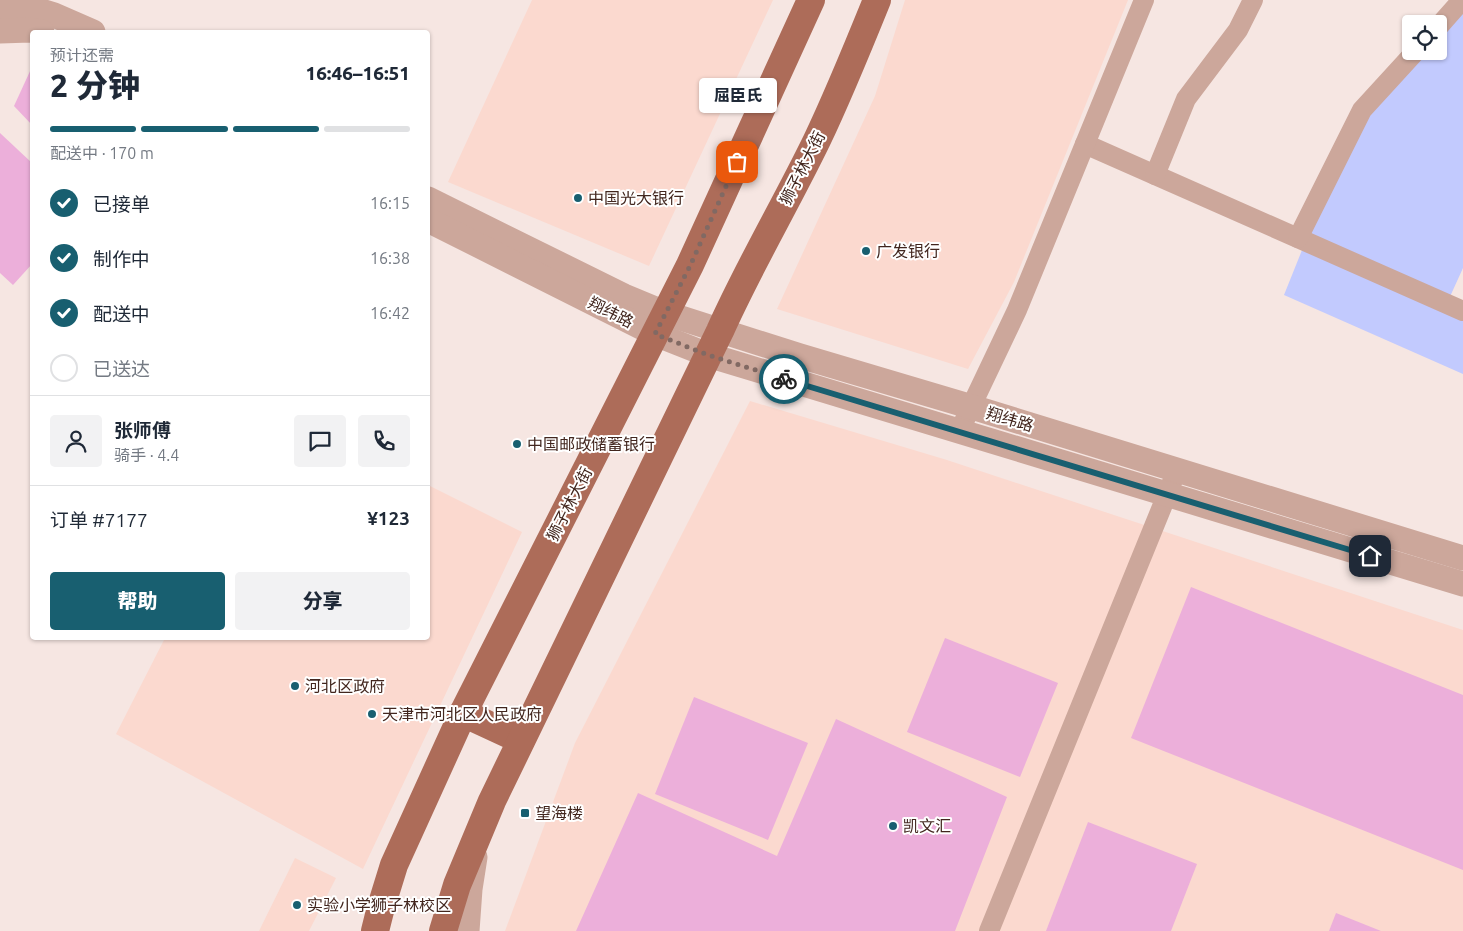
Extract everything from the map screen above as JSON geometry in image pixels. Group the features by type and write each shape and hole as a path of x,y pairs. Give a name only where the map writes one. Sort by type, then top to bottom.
{"main road":[{"name":"狮子林大街","path":"375,931 380,908 394,865 463,713 690,266 811,0"},
{"name":"狮子林大街","path":"443,931 457,885 481,825 720,331 738,290 816,141 855,56 877,0"},
{"path":"463,713 521,740"}],"street":[{"path":"959,432 1017,310 1144,0"},
{"path":"1155,175 1186,99 1238,30 1253,0"},
{"path":"1447,17 1462,0"},
{"path":"0,10 34,4 88,30"},
{"path":"0,31 30,30"},
{"path":"1298,238 1362,110 1408,60"},
{"path":"1085,144 1463,311"},
{"name":"翔纬路","path":"430,200 624,296 660,324 708,355 1463,584"},
{"name":"翔纬路","path":"430,221 660,324 720,331 1463,558"},
{"path":"989,931 1177,470"},
{"path":"467,931 470,889 481,825"}],"shaded area":[{"path":"532,0 773,0 649,266 448,182"},
{"path":"905,0 1128,0 1014,282 968,369 777,309 875,96"},
{"path":"1463,0 1463,268 1443,312 1463,321 1463,374 1284,295 1357,113 1403,60 1447,60 1447,16"},
{"path":"750,401 947,460 1463,630 1463,931 505,931 575,743"},
{"name":"河北区政府","path":"430,486 522,532 363,869 116,734 164,640 430,640"},
{"name":"实验小学狮子林校区","path":"295,858 336,878 309,931 259,931"}],"building":[{"path":"30,71 30,123 14,106"},
{"path":"0,133 30,161 30,266 13,285 0,273"},
{"path":"1191,587 1463,695 1463,870 1131,738"},
{"path":"945,638 1058,683 1020,777 907,732"},
{"path":"694,697 808,743 768,840 655,794"},
{"name":"凯文汇","path":"836,719 1007,797 955,931 576,931 638,793 777,856"},
{"path":"1088,822 1197,864 1171,931 1046,931"},
{"path":"1336,913 1381,931 1329,931"}],"way so far":[{"path":"737,162 690,266 655,334 708,355 784,379"}],"place":[{"name":"屈臣氏","path":"737,162"},
{"name":"中国光大银行","path":"578,198"},
{"name":"广发银行","path":"866,251"},
{"name":"中国邮政储蓄银行","path":"517,444"},
{"name":"河北区政府","path":"295,686"},
{"name":"天津市河北区人民政府","path":"372,714"},
{"name":"望海楼","path":"525,813"},
{"name":"凯文汇","path":"893,826"},
{"name":"实验小学狮子林校区","path":"297,905"}],"route":[{"path":"784,379 1370,556"}]}
